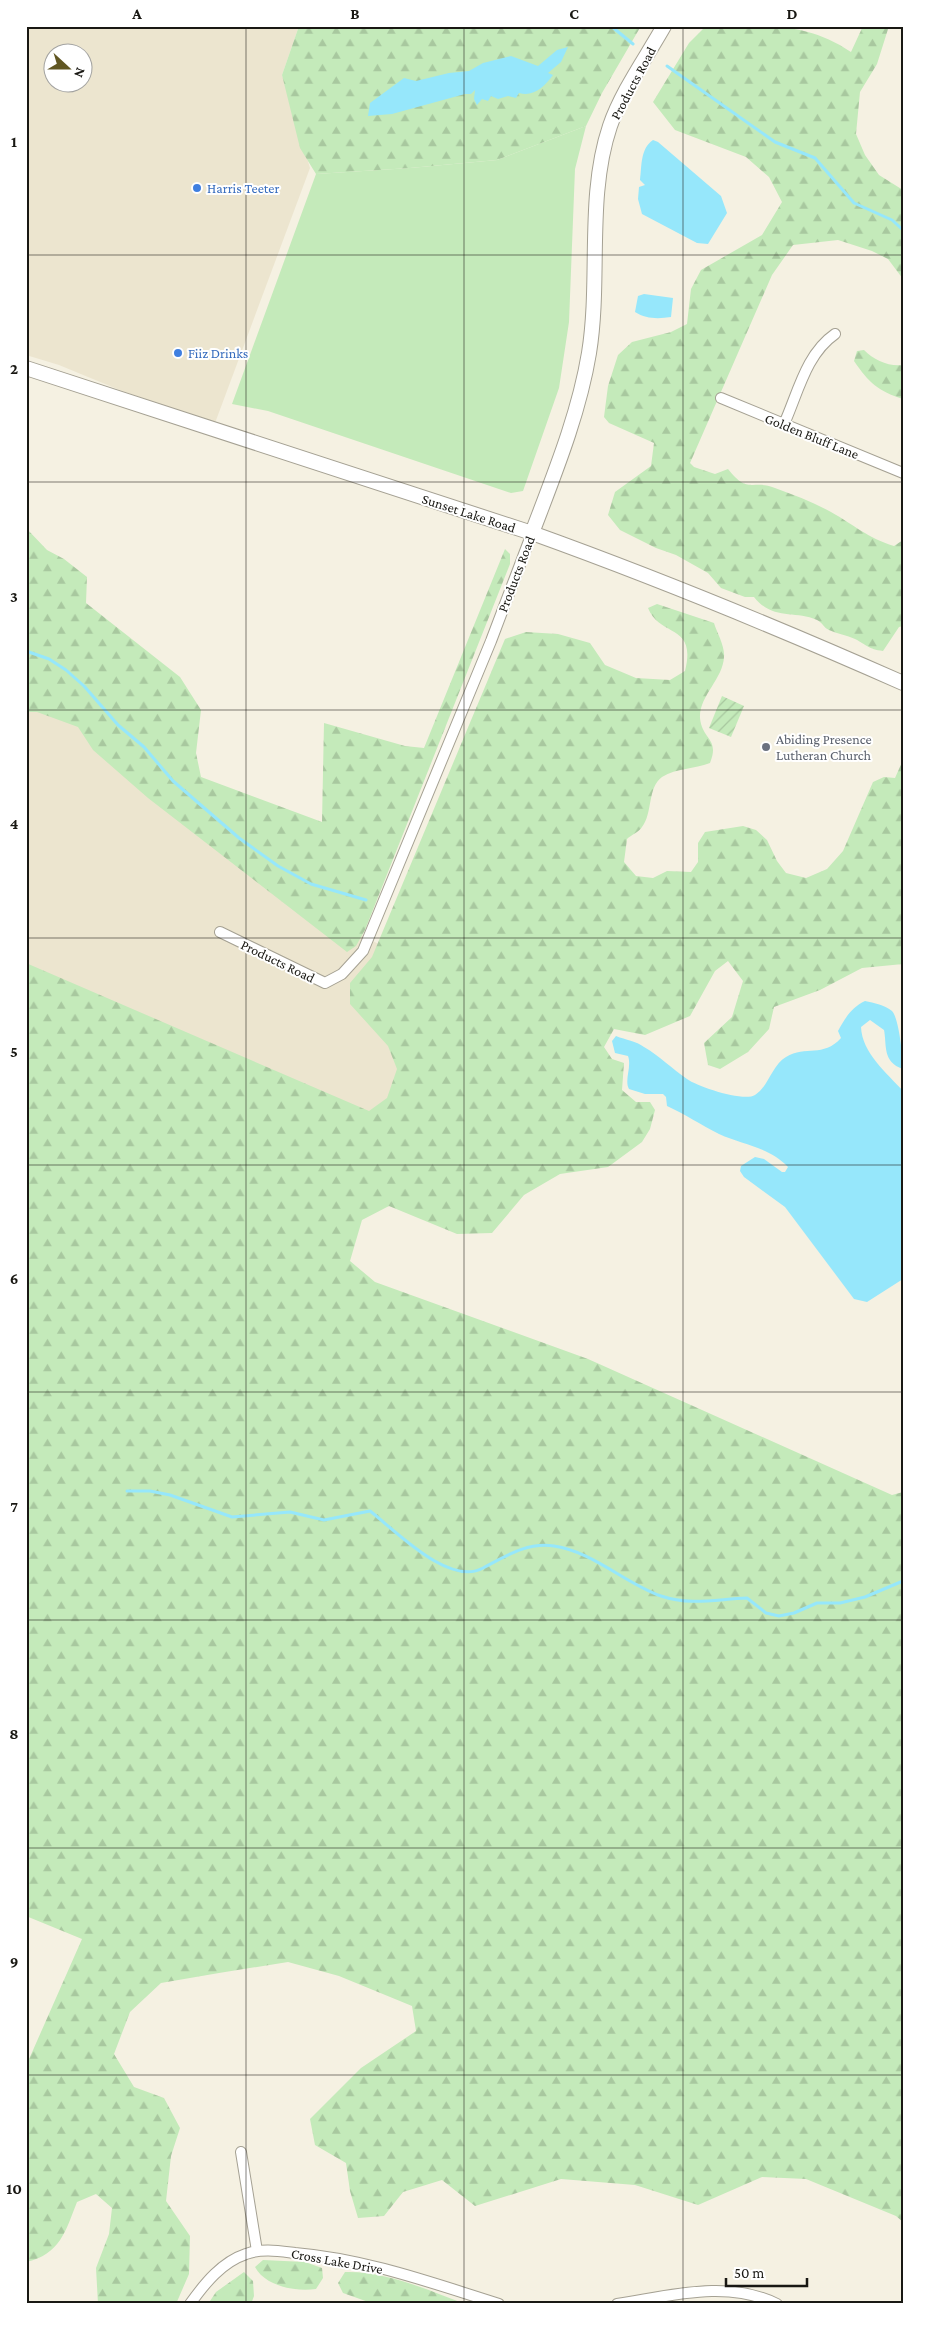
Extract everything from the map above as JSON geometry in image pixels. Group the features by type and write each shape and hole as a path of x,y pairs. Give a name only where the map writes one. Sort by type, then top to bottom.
{"main road":[{"name":"Products Road","path":"532,533 575,409 588,356 592,330 600,173 606,139 618,107 664,26"},
{"name":"Sunset Lake Road","path":"26,368 532,533 719,604 903,683"}],"street":[{"path":"784,424 811,359 818,348 835,334"},
{"name":"Golden Bluff Lane","path":"721,398 903,473"},
{"name":"Products Road","path":"220,932 325,984 342,974 363,951 484,659 532,533"},
{"path":"241,2152 257,2251"},
{"name":"Cross Lake Drive","path":"190,2304 207,2282 229,2262 257,2251 316,2255 383,2268 499,2304"},
{"path":"617,2304 720,2290 746,2292 777,2304"}],"shaded area":[{"path":"26,26 299,26 282,75 310,168 215,423 122,391 59,365 26,355"},
{"path":"26,677 354,931 386,948 417,1148 26,992"}],"green space":[{"path":"299,26 641,26 602,93 586,126 497,160 316,174 300,148 282,75"},
{"path":"706,26 763,26 798,30 816,34 851,52 863,26 889,26 877,64 860,92 856,134 865,155 879,175 903,190 903,279 888,259 872,251 838,240 793,245 772,275 690,463 694,467 715,474 728,469 741,482 746,484 775,488 803,499 831,512 885,543 894,546 903,540 903,626 899,627 883,651 835,633 817,620 776,612 761,604 754,597 745,597 721,588 708,573 676,555 656,548 620,530 608,515 615,492 651,466 654,443 609,423 604,417 608,386 618,355 632,342 671,332 687,324 691,289 701,270 762,235 782,202 769,177 746,157 675,130 653,102 689,43"},
{"path":"586,126 575,169 569,322 559,388 523,491 511,493 268,411 232,404 316,174 497,160"},
{"path":"864,350 882,362 892,365 903,365 903,399 880,389 864,375 854,361 857,351"},
{"path":"26,528 47,550 64,559 87,577 86,603 180,677 201,710 196,753 201,777 322,822 324,723 405,746 424,748 505,549 510,554 510,564 365,930 356,946 347,952 148,798 93,750 78,727 37,712 26,712"},
{"path":"657,604 714,623 723,648 723,665 703,702 700,718 701,725 712,744 713,755 710,763 674,772 662,777 657,782 652,794 648,815 641,829 627,839 624,862 636,876 653,878 667,871 691,872 698,862 698,843 705,832 743,826 756,830 767,840 777,861 786,873 806,878 827,869 843,851 873,782 884,777 895,778 903,760 903,964 862,968 820,990 774,1007 769,1029 748,1052 720,1069 708,1065 704,1043 732,1017 743,981 728,961 715,971 690,1016 645,1035 614,1029 604,1047 612,1059 624,1063 622,1090 636,1102 650,1102 655,1110 650,1129 642,1142 608,1167 560,1174 524,1195 492,1233 457,1234 389,1206 362,1220 350,1261 375,1282 588,1359 892,1495 903,1492 903,2222 896,2216 806,2179 762,2177 698,2205 635,2185 561,2179 475,2206 442,2180 403,2192 384,2216 358,2218 350,2191 346,2163 315,2145 310,2119 361,2068 416,2031 412,2006 339,1976 288,1962 161,1983 130,2012 114,2054 134,2087 164,2098 180,2128 171,2156 166,2201 190,2236 189,2274 176,2304 98,2304 96,2268 109,2234 112,2208 96,2194 77,2202 60,2240 47,2254 26,2262 26,2066 82,1939 26,1916 26,963 369,1111 387,1098 397,1069 388,1046 350,1004 350,983 372,957 505,639 526,632 558,634 590,643 605,665 636,678 670,680 685,671 686,645 682,638 654,617 648,608"},
{"path":"722,696 744,706 731,737 709,728"},
{"path":"263,2260 305,2262 322,2268 323,2278 316,2289 299,2290 281,2286 266,2279 255,2267"},
{"path":"244,2272 253,2281 254,2296 251,2304 208,2304 216,2292"},
{"path":"345,2272 360,2272 389,2277 460,2302 459,2304 374,2304 343,2293 338,2283"}],"water":[{"path":"568,47 561,62 548,73 553,75 542,87 529,94 519,93 516,98 508,96 498,99 491,96 488,101 482,99 477,105 474,99 475,90 471,94 392,114 368,116 370,103 404,78 416,81 449,73 469,71 483,63 511,56 538,66 557,50"},
{"path":"653,140 658,142 721,196 727,213 708,244 697,243 642,214 638,199 639,187 645,185 640,180 642,164 646,148"},
{"path":"644,294 673,298 671,317 652,318 635,312 638,296"},
{"path":"865,1001 879,1004 892,1011 897,1021 903,1069 896,1066 889,1058 884,1030 870,1020 861,1027 862,1036 876,1062 903,1091 903,1279 867,1302 854,1299 785,1207 744,1177 740,1171 741,1166 755,1157 764,1159 782,1172 785,1172 788,1167 773,1155 719,1134 667,1106 666,1097 663,1094 645,1094 629,1089 627,1082 628,1056 615,1053 612,1041 616,1036 638,1043 687,1079 701,1086 721,1093 749,1097 760,1091 777,1065 786,1057 800,1052 821,1050 834,1044 841,1038 838,1031 846,1017 856,1006"}],"waterway":[{"path":"611,26 633,44"},
{"path":"667,66 775,142 815,158 854,203 892,220 903,230"},
{"path":"26,651 49,659 66,670 84,686 118,725 144,747 173,781 239,838 278,866 311,884 366,900"},
{"path":"127,1491 150,1491 170,1495 232,1517 290,1512 324,1520 370,1511 423,1554 455,1570 469,1572 483,1568 526,1548 544,1545 554,1546 569,1549 596,1561 634,1584 661,1596 683,1601 747,1598 766,1613 779,1616 794,1613 817,1603 840,1603 865,1597 903,1581"}],"place":[{"name":"Harris Teeter","path":"197,188"},
{"name":"Fiiz Drinks","path":"178,353"},
{"name":"Abiding Presence Lutheran Church","path":"766,747"}]}
